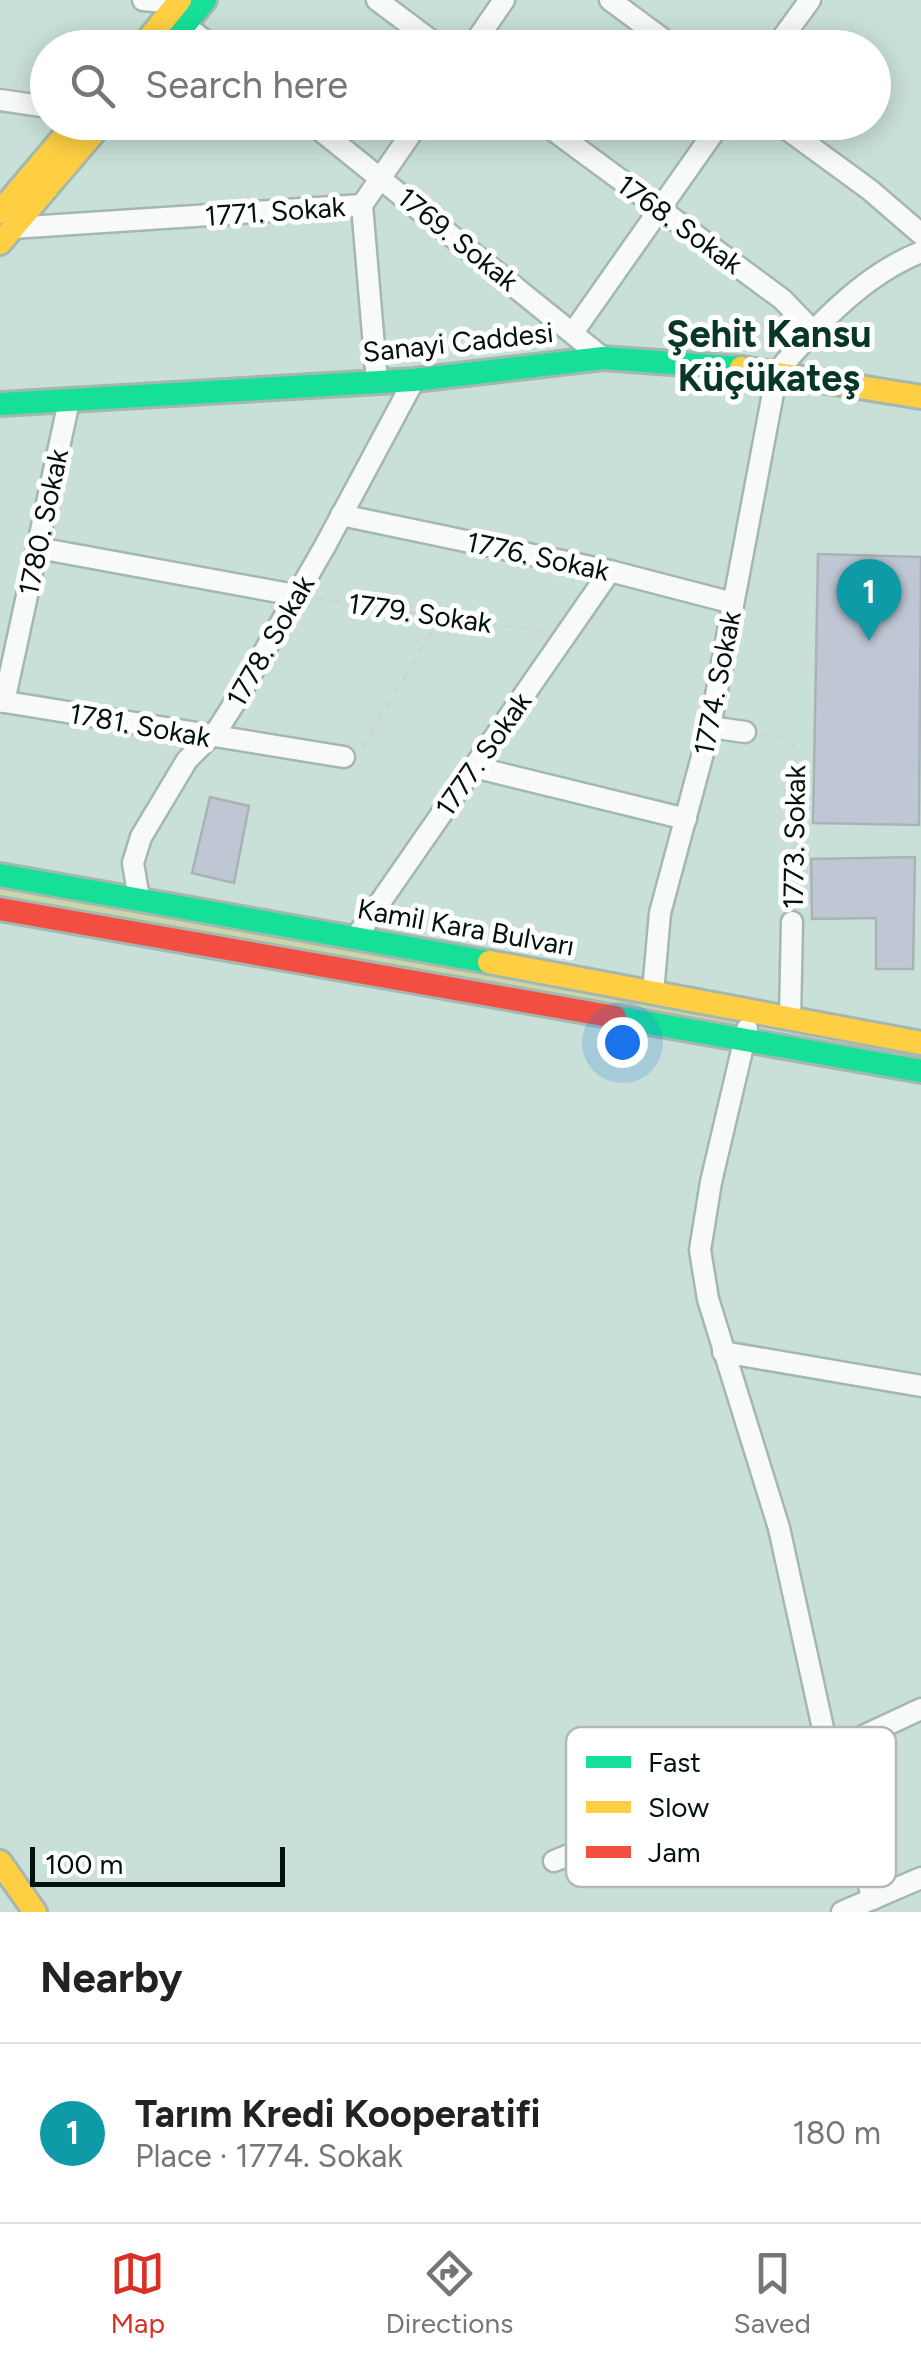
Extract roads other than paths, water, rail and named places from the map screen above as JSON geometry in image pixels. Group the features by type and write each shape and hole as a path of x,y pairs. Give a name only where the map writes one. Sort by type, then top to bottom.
{"main road":[{"path":"160,30 181,10 205,0"},
{"path":"4,228 64,140"},
{"path":"4,228 86,140"},
{"name":"Sanayi Caddesi","path":"0,404 414,380 604,358 777,372 921,397"},
{"name":"Kamil Kara Bulvarı","path":"0,874 921,1043"},
{"path":"0,908 921,1071"},
{"path":"0,1862 35,1912"}],"street":[{"path":"143,0 181,10 198,30"},
{"path":"377,0 417,30"},
{"path":"483,30 504,0"},
{"path":"610,0 650,30"},
{"path":"789,30 810,0"},
{"path":"0,100 30,104"},
{"name":"1769. Sokak","path":"333,140 604,358"},
{"path":"362,205 408,140"},
{"name":"1768. Sokak","path":"566,140 792,306 812,330"},
{"path":"574,332 708,140"},
{"path":"802,140 870,190 921,234"},
{"name":"1771. Sokak","path":"4,228 362,205 377,382"},
{"path":"777,372 812,330 869,283 921,252"},
{"name":"1774. Sokak","path":"653,992 660,913 710,727 777,372"},
{"name":"1778. Sokak","path":"138,899 136,847 187,760 238,699 414,380"},
{"name":"1780. Sokak","path":"2,701 69,401"},
{"name":"1776. Sokak","path":"342,515 610,571 733,602"},
{"path":"38,548 295,595"},
{"name":"1777. Sokak","path":"356,937 610,571"},
{"name":"1781. Sokak","path":"2,701 344,757"},
{"path":"710,727 745,732"},
{"path":"474,768 686,820"},
{"name":"1773. Sokak","path":"790,1018 792,922"},
{"path":"752,1011 711,1182 700,1250 722,1352 778,1528 822,1727"},
{"path":"722,1352 921,1386"},
{"path":"881,1727 921,1708"},
{"path":"554,1861 566,1856"},
{"path":"842,1912 921,1878"},
{"path":"869,1887 873,1899"}],"place":[{"name":"Tarım Kredi Kooperatifi","path":"869,641"}],"district":[{"name":"Şehit Kansu Küçükateş","path":"769,356"}]}
